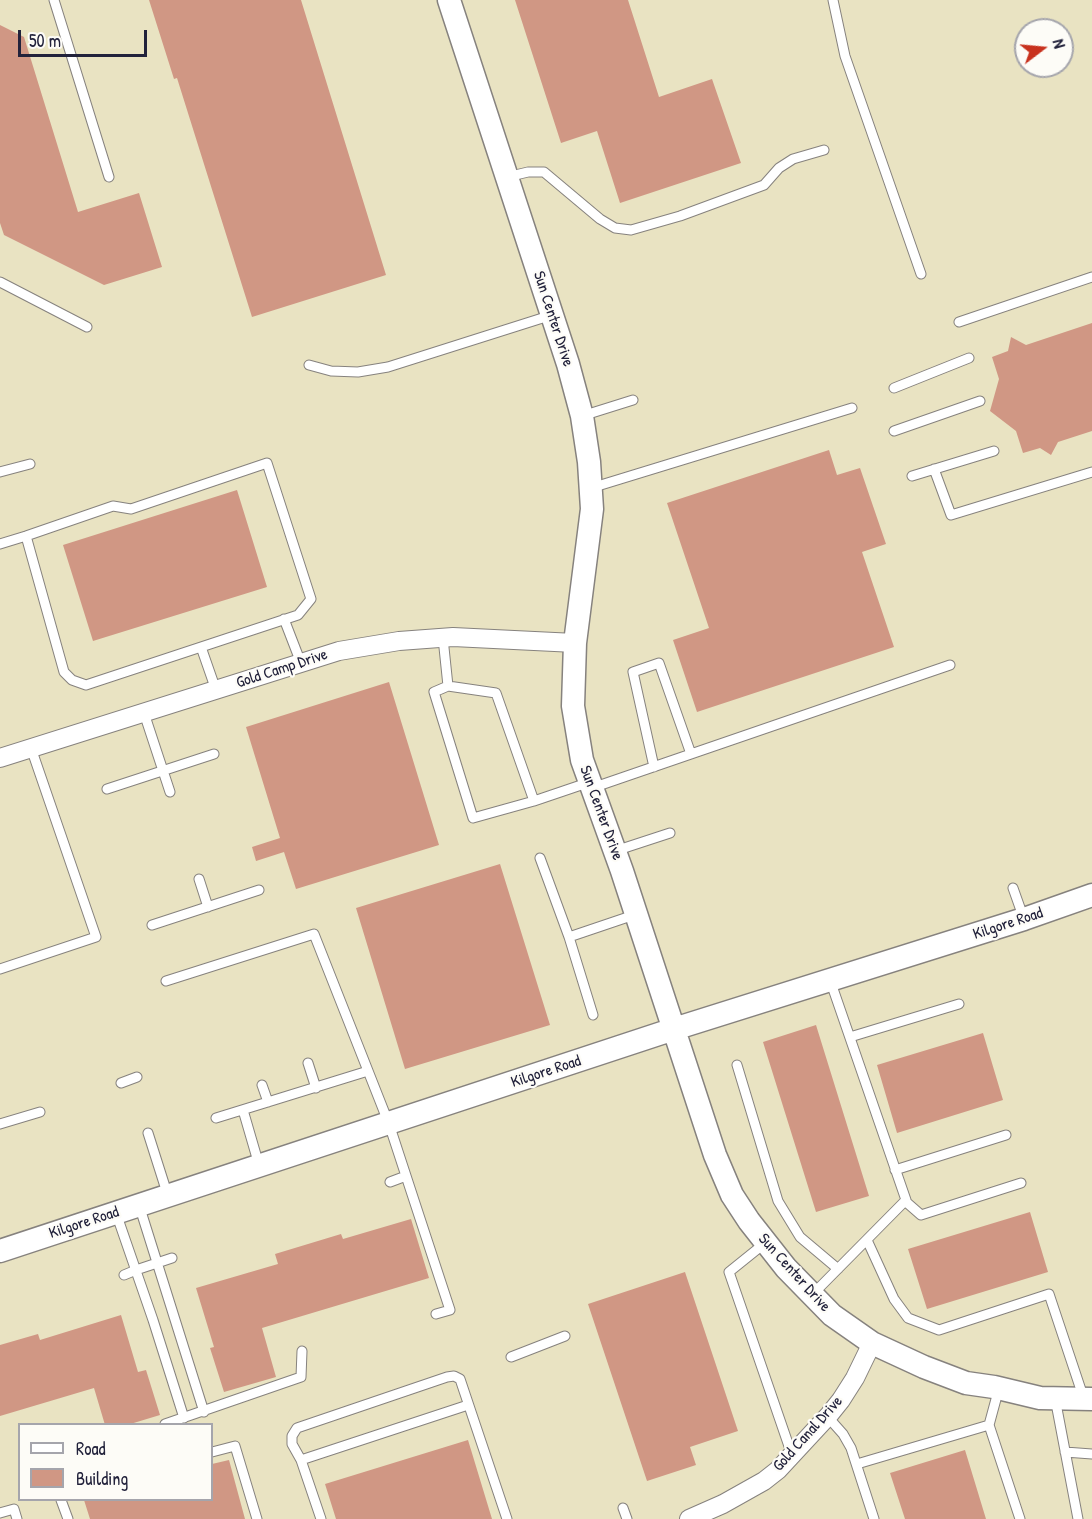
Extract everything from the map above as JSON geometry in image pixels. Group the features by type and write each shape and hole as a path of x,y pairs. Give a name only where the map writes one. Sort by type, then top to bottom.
{"street":[{"name":"Sun Center Drive","path":"450,0 568,364 582,416 589,462 592,509 575,643 573,706 582,760 637,914 716,1155 732,1195 765,1243 786,1268 832,1316 872,1343 966,1383 1040,1398 1088,1399"},
{"name":"Gold Camp Drive","path":"0,756 339,651 399,641 443,638 575,643"},
{"name":"Kilgore Road","path":"0,1251 674,1029 1024,919 1092,895"},
{"name":"Gold Canal Drive","path":"690,1519 723,1504 764,1481 778,1470 841,1400 872,1343"}],"lane":[{"path":"54,0 109,177"},
{"path":"833,0 844,56 921,274"},
{"path":"507,177 528,172 544,172 600,219 615,228 631,230 680,216 764,185 779,168 793,159 824,150"},
{"path":"959,322 1092,277"},
{"path":"0,282 87,327"},
{"path":"309,365 331,371 358,372 388,367 552,315"},
{"path":"894,388 969,358"},
{"path":"582,416 633,400"},
{"path":"894,430 980,401"},
{"path":"591,488 852,408"},
{"path":"912,476 994,451"},
{"path":"0,544 113,506 131,509 267,463 311,599 298,615 86,685 72,680 64,672 26,536"},
{"path":"0,472 30,464"},
{"path":"934,469 951,515 1092,472"},
{"path":"284,619 301,663"},
{"path":"443,638 448,686"},
{"path":"201,646 216,690"},
{"path":"654,767 633,672 659,663 691,754"},
{"path":"534,801 496,693 448,686 434,692 473,818 534,801 591,785 654,767 950,665"},
{"path":"144,713 170,792"},
{"path":"0,969 96,937 31,748"},
{"path":"107,789 214,754"},
{"path":"615,851 670,833"},
{"path":"540,858 569,937 593,1015"},
{"path":"199,879 208,907"},
{"path":"1013,888 1024,919"},
{"path":"152,925 259,890"},
{"path":"569,937 637,914"},
{"path":"166,981 222,969 269,948 315,934 389,1124 450,1310 436,1314"},
{"path":"269,948 273,959"},
{"path":"830,980 905,1201 921,1215 1021,1183"},
{"path":"850,1037 959,1004"},
{"path":"308,1063 316,1088"},
{"path":"736,1065 778,1201 800,1237 838,1269"},
{"path":"216,1118 368,1071"},
{"path":"121,1083 137,1077"},
{"path":"262,1085 268,1102"},
{"path":"243,1110 260,1166"},
{"path":"0,1124 40,1112"},
{"path":"148,1133 168,1196"},
{"path":"895,1170 1006,1135"},
{"path":"390,1182 406,1176"},
{"path":"812,1295 905,1201"},
{"path":"139,1205 204,1412"},
{"path":"116,1213 184,1418"},
{"path":"867,1240 894,1299 908,1318 939,1330 1048,1294 1088,1399"},
{"path":"765,1243 729,1272 792,1455"},
{"path":"124,1275 172,1258"},
{"path":"153,1320 173,1313"},
{"path":"511,1357 565,1336"},
{"path":"170,1423 301,1377 302,1351"},
{"path":"173,1382 193,1376"},
{"path":"321,1519 302,1461 292,1444 292,1436 297,1428 454,1376 460,1379 507,1519"},
{"path":"999,1388 989,1425 1020,1519"},
{"path":"1054,1398 1078,1519"},
{"path":"302,1461 468,1405"},
{"path":"827,1416 843,1434 851,1448 874,1519"},
{"path":"857,1464 989,1425"},
{"path":"213,1452 235,1446 257,1519"},
{"path":"1065,1452 1092,1454"},
{"path":"61,1501 68,1519"},
{"path":"623,1508 627,1519"},
{"path":"0,1513 14,1509 17,1519"}],"building":[{"path":"149,0 301,0 386,275 252,317 177,78 174,79"},
{"path":"515,0 628,0 659,97 712,79 741,163 620,203 597,131 561,143"},
{"path":"0,25 24,37 78,212 139,193 162,267 104,285 4,235 0,223"},
{"path":"1092,323 1092,431 1058,442 1051,455 1040,448 1023,453 1016,431 990,411 999,379 992,357 1008,351 1011,337 1026,345"},
{"path":"829,450 837,475 860,468 886,544 862,552 894,647 697,712 673,640 709,628 667,503"},
{"path":"237,490 267,587 93,641 63,545"},
{"path":"389,682 439,845 296,889 284,852 256,861 252,847 280,838 246,727"},
{"path":"500,864 550,1025 405,1069 356,908"},
{"path":"816,1025 869,1196 816,1212 763,1042"},
{"path":"983,1033 1003,1100 897,1133 877,1065"},
{"path":"1030,1212 1048,1272 927,1309 908,1249"},
{"path":"411,1219 429,1278 262,1328 276,1377 224,1392 210,1348 214,1347 196,1288 278,1264 275,1254 341,1234 343,1239"},
{"path":"685,1272 738,1431 690,1447 696,1465 647,1481 588,1304"},
{"path":"121,1315 138,1372 146,1370 160,1415 134,1423 104,1423 94,1388 0,1416 0,1345 38,1334 40,1340"},
{"path":"468,1440 492,1519 336,1519 325,1484"},
{"path":"965,1450 986,1519 905,1519 890,1473"},
{"path":"229,1460 245,1519 90,1519 84,1501 213,1501 213,1464"}]}
